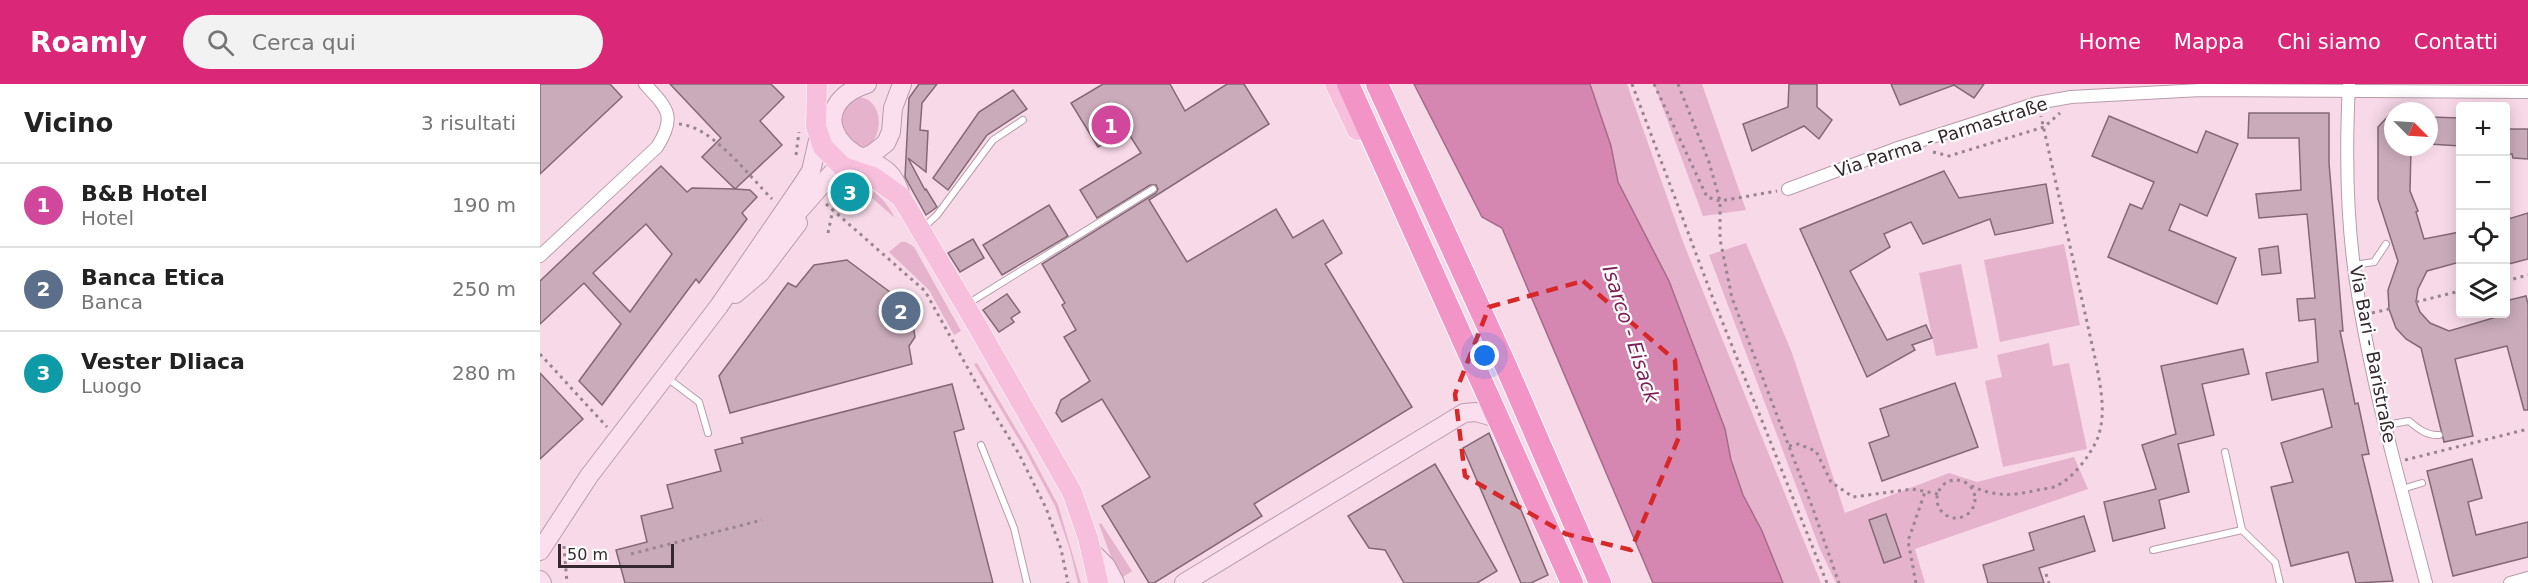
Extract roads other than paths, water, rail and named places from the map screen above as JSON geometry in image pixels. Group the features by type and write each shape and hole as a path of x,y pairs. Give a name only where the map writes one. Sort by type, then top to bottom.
{"highway":[{"path":"1348,84 1572,583"},
{"path":"1377,84 1505,364 1600,583"}],"main road":[{"path":"867,84 848,92 836,106 833,122 842,143 873,177 901,197 966,305 1072,492 1091,551 1098,583"},
{"path":"719,306 760,273 818,198 840,177 863,165 880,150 891,132 893,108 902,84"},
{"path":"1335,84 1490,416 1563,583"},
{"path":"821,88 816,114 819,136 828,154 843,167"},
{"path":"540,551 589,476 719,306 811,171 819,136"},
{"path":"719,306 752,271 833,172 843,167 863,165"},
{"path":"1184,583 1464,412 1476,412 1490,416"},
{"path":"1091,551 1106,566 1115,583"}],"street":[{"path":"540,256 657,147 669,124 668,114 663,104 645,84"},
{"name":"Via Parma - Parmastraße","path":"1788,189 1895,148 2037,103 2071,98 2201,90 2349,87 2528,92"},
{"name":"Via Bari - Baristraße","path":"2349,87 2349,189 2354,265 2363,321 2386,425 2426,583"},
{"path":"2510,583 2528,579"}],"lane":[{"path":"921,231 938,215 993,140 1023,120"},
{"path":"966,305 1153,189"},
{"path":"2354,265 2374,262 2386,244"},
{"path":"665,377 699,402 708,433"},
{"path":"2386,425 2409,421 2419,430 2439,435"},
{"path":"981,445 1014,528 1027,583"},
{"path":"2225,452 2242,531 2275,562 2280,583"},
{"path":"2402,489 2422,483"},
{"path":"2152,550 2242,531"}],"water":[{"name":"Isarco - Eisack","path":"1414,84 1590,84 1611,146 1618,182 1669,281 1725,429 1731,460 1743,495 1762,531 1783,583 1653,583 1502,228 1482,217"}],"place":[{"name":"B&B Hotel","path":"1111,125"},
{"name":"Vester Dliaca","path":"850,192"},
{"name":"Banca Etica","path":"901,311"}]}
